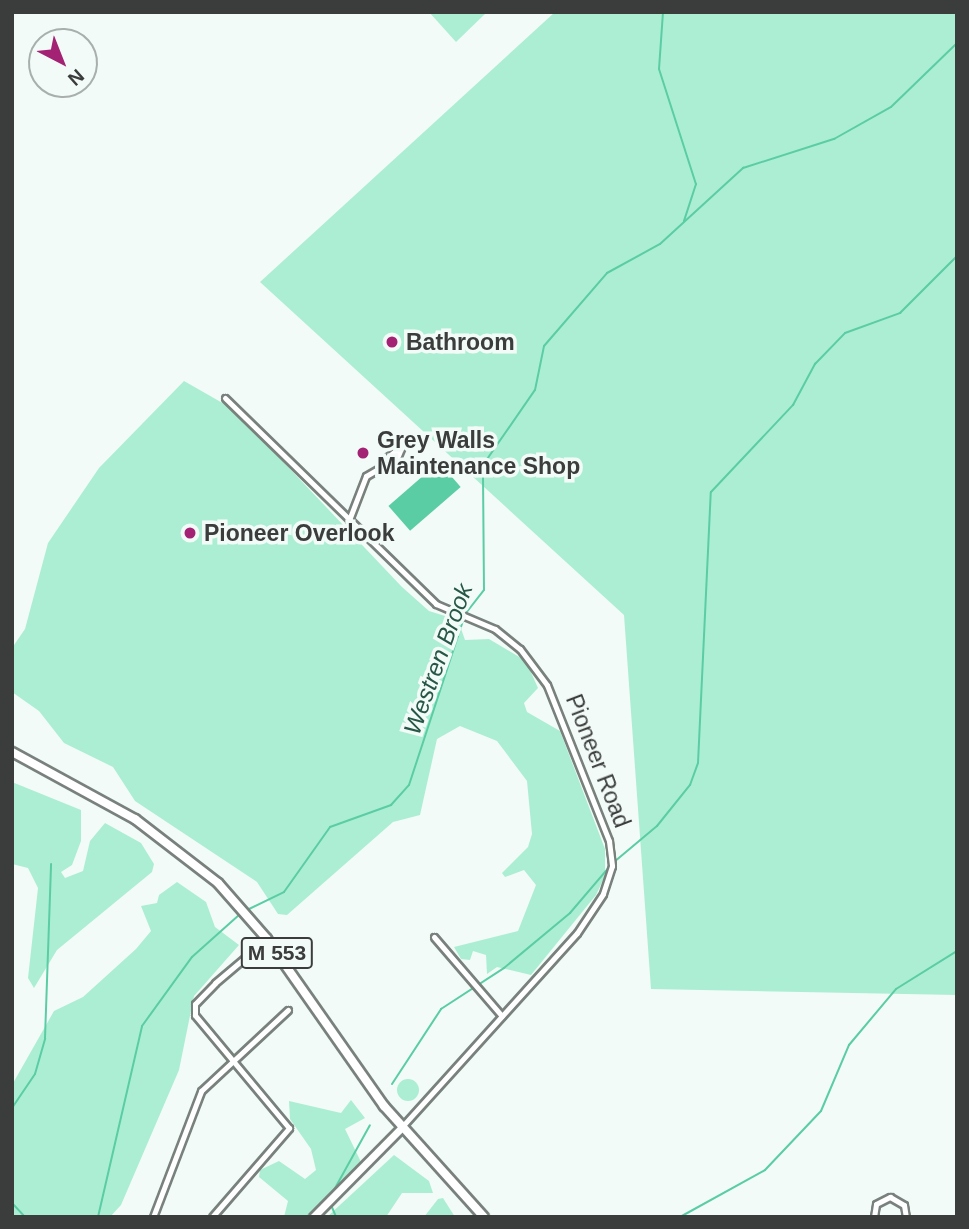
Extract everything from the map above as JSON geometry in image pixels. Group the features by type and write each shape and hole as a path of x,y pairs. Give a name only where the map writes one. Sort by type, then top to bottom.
{"main road":[{"name":"M 553","path":"12,752 185,855 267,939 402,1127 484,1217"}],"street":[{"name":"Pioneer Road","path":"225,398 436,604 495,629 520,649 547,685 609,841 612,866 603,894 502,1016 402,1127 313,1217"},
{"path":"349,520 356,492 381,463"},
{"path":"434,937 502,1016"},
{"path":"212,1217 289,1128 201,1025 195,1004 267,939"},
{"path":"153,1217 201,1091 231,1058 288,1010"},
{"path":"874,1217 876,1204 890,1197 904,1205 906,1217"}],"shaded area":[{"path":"429,12 487,12 456,42"},
{"path":"555,12 957,12 957,995 651,989 624,615 260,282"},
{"path":"184,381 233,409 402,587 429,611 458,620 465,640 489,639 526,661 538,688 524,703 527,712 560,731 605,849 605,876 596,895 531,975 497,967 487,974 486,955 473,951 470,960 461,959 454,947 518,931 536,885 524,870 505,877 502,873 528,847 532,834 527,781 497,741 460,726 437,739 420,815 393,822 287,915 278,914 257,882 135,801 113,767 64,743 39,711 12,692 12,648 25,629 48,543 99,468"},
{"path":"439,462 461,487 410,531 388,506"},
{"path":"12,782 81,810 81,841 72,865 61,872 65,878 83,871 90,841 105,823 141,843 154,864 152,872 57,950 34,988 28,978 38,888 28,868 12,864"},
{"path":"177,882 206,902 215,927 239,945 194,996 179,1070 121,1205 110,1217 12,1217 12,1085 54,1011 83,997 136,949 151,931 141,906 157,903 159,895"},
{"path":"408,1079 416,1082 419,1090 416,1098 408,1101 400,1098 397,1090 400,1082"},
{"path":"351,1100 365,1118 345,1129 361,1162 307,1217 284,1217 288,1201 259,1177 260,1170 279,1161 305,1179 316,1170 311,1149 290,1119 289,1101 341,1113"},
{"path":"394,1155 429,1181 433,1193 402,1193 386,1217 327,1217"},
{"path":"443,1198 455,1217 424,1217 438,1199"}],"waterway":[{"path":"663,12 659,69 696,184 684,221"},
{"name":"Westren Brook","path":"466,613 484,590 483,465 535,390 544,346 607,273 660,244 743,168 834,139 891,107 957,43"},
{"path":"614,862 657,826 690,785 698,763 711,492 793,405 815,364 845,333 900,313 957,256"},
{"name":"Westren Brook","path":"247,910 284,892 330,827 391,805 409,785 464,618"},
{"path":"12,1108 35,1074 45,1038 51,864"},
{"path":"392,1084 441,1009 504,968 570,913 610,866"},
{"name":"Westren Brook","path":"98,1217 142,1026 192,957 239,915"},
{"path":"680,1217 765,1170 821,1111 849,1045 896,989 957,951"},
{"path":"334,1190 370,1125"},
{"path":"12,1203 25,1217"},
{"path":"331,1205 336,1217"}],"place":[{"name":"Bathroom","path":"392,342"},
{"name":"Grey Walls Maintenance Shop","path":"363,453"},
{"name":"Pioneer Overlook","path":"190,533"}]}
